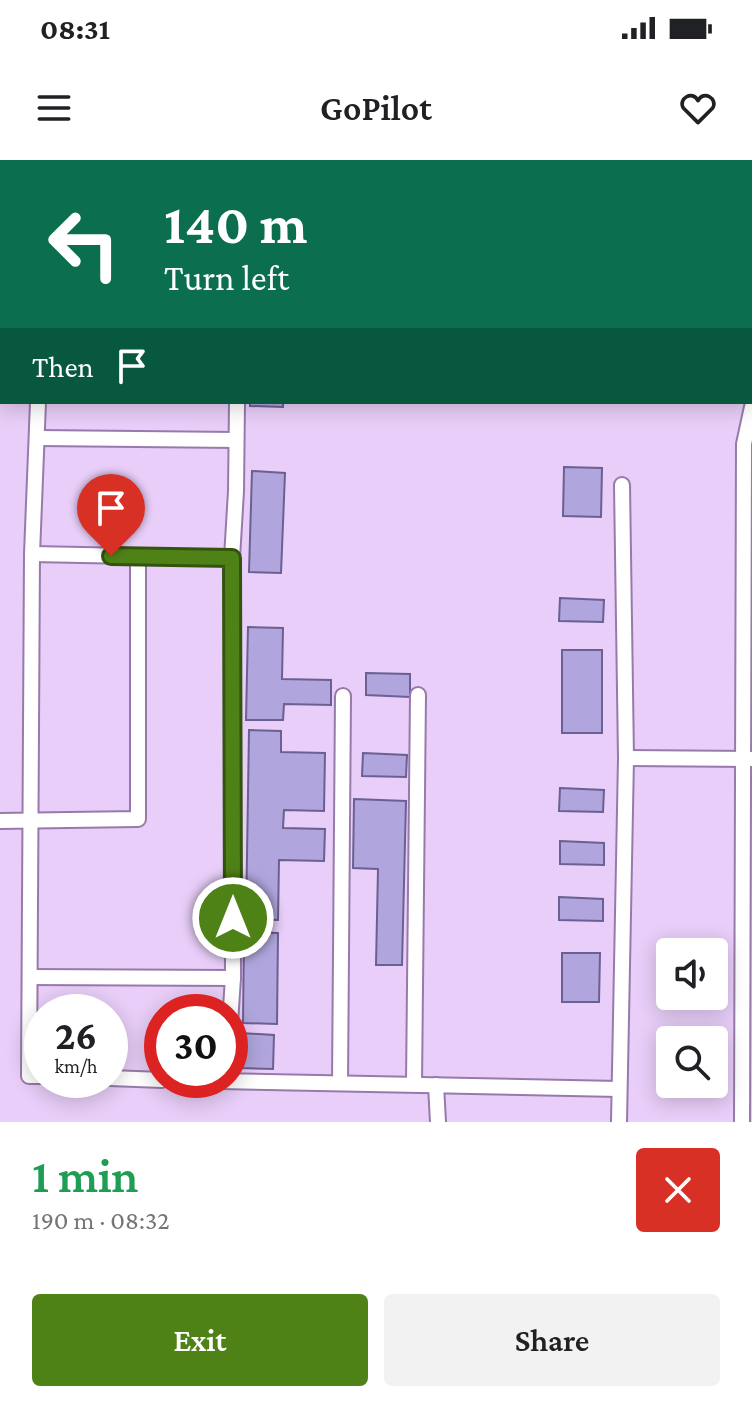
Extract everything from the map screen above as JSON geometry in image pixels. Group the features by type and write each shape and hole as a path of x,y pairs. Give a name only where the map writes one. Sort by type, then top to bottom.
{"street":[{"path":"30,994 32,554 38,404"},
{"path":"232,994 232,558 237,404"},
{"path":"742,1122 748,759 748,444 752,407"},
{"path":"38,438 236,440"},
{"path":"619,1122 626,758 622,485"},
{"path":"32,554 232,558"},
{"path":"0,821 138,819 138,557"},
{"path":"414,1084 418,695"},
{"path":"340,1083 343,696"},
{"path":"626,758 748,759"},
{"path":"30,977 233,978"},
{"path":"248,1081 619,1089"},
{"path":"436,1085 438,1122"}],"building":[{"path":"250,404 283,404 283,407"},
{"path":"564,467 602,468 601,517 563,516"},
{"path":"252,471 285,473 281,573 249,572"},
{"path":"560,598 604,600 603,622 559,621"},
{"path":"248,627 283,628 282,679 331,680 331,705 284,704 283,720 246,720"},
{"path":"562,650 602,650 602,733 562,733"},
{"path":"366,673 410,674 410,697 366,695"},
{"path":"249,730 281,731 281,752 325,753 324,811 284,810 283,828 325,829 324,861 279,860 278,920 246,919"},
{"path":"363,753 407,755 406,777 362,776"},
{"path":"560,788 604,790 603,812 559,811"},
{"path":"354,799 406,801 402,965 376,965 378,869 353,868"},
{"path":"560,841 604,843 604,865 560,864"},
{"path":"559,897 603,899 603,921 559,920"},
{"path":"244,932 278,933 277,1024 248,1023 248,994 243,994"},
{"path":"562,953 600,953 599,1002 562,1002"},
{"path":"248,1033 274,1035 273,1069 248,1068"}],"route":[{"path":"111,556 232,558 233,918"}]}
